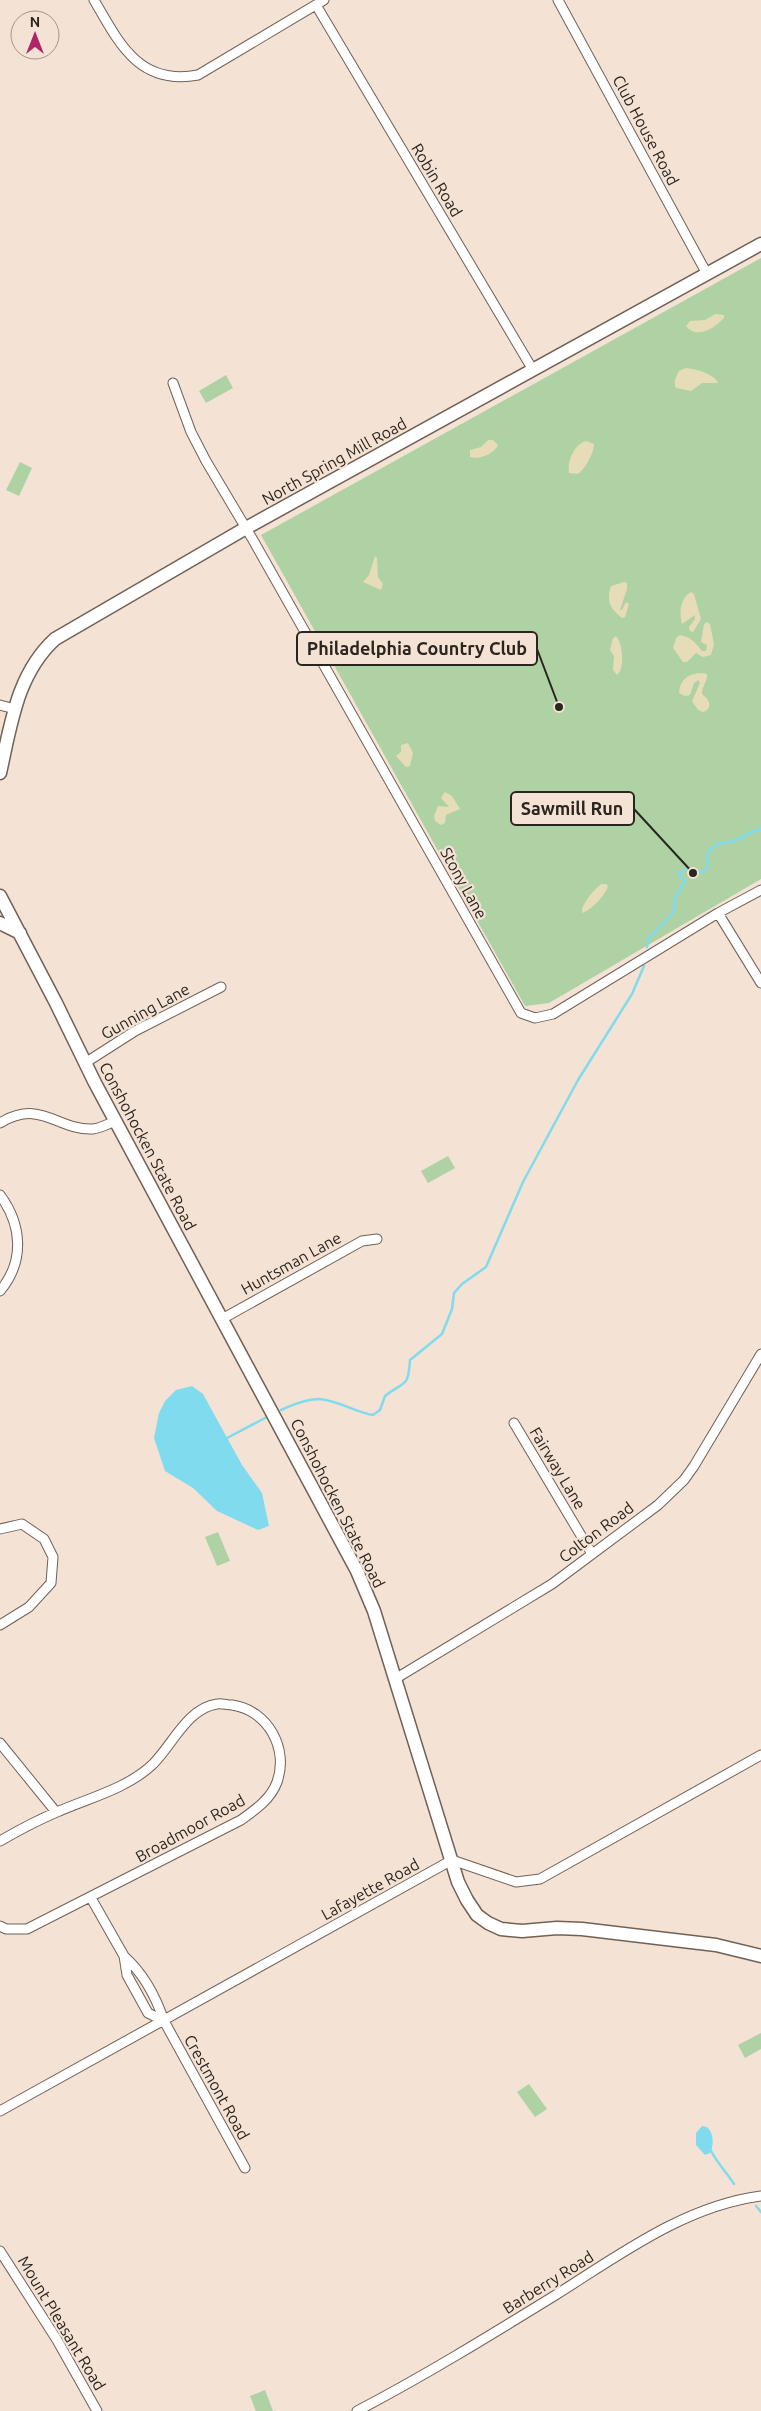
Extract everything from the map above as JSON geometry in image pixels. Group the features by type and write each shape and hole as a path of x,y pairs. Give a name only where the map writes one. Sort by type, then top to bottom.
{"main road":[{"name":"North Spring Mill Road","path":"0,772 15,709 28,672 55,639 246,528 761,244"},
{"name":"Conshohocken State Road","path":"0,896 115,1121 357,1571 374,1611 462,1891 472,1908 482,1920 501,1929 522,1931 582,1929 716,1945 761,1956"},
{"path":"0,923 20,933"}],"street":[{"path":"94,0 129,55 144,67 165,76 179,78 198,74 320,2"},
{"name":"Club House Road","path":"558,0 707,274"},
{"name":"Robin Road","path":"320,2 533,370"},
{"name":"Stony Lane","path":"173,383 199,446 521,1013 534,1018 553,1014 718,913 761,890"},
{"path":"0,705 15,709"},
{"path":"718,913 761,983"},
{"name":"Gunning Lane","path":"85,1063 135,1031 221,987"},
{"path":"0,1123 16,1116 32,1114 46,1115 89,1129 99,1128 115,1121"},
{"path":"0,1195 10,1208 19,1240 14,1269 0,1291"},
{"name":"Huntsman Lane","path":"222,1319 362,1241 377,1239"},
{"name":"Colton Road","path":"395,1679 529,1599 658,1505 684,1480 761,1354"},
{"name":"Fairway Lane","path":"514,1423 592,1554"},
{"path":"0,1529 22,1524 44,1540 54,1557 50,1583 29,1607 0,1625"},
{"name":"Broadmoor Road","path":"0,1841 56,1812 127,1782 151,1765 186,1723 200,1710 217,1704 239,1706 255,1713 268,1724 276,1738 280,1758 280,1771 270,1795 260,1806 241,1820 27,1929 6,1929 0,1926"},
{"path":"0,1743 56,1812"},
{"path":"452,1860 516,1882 540,1879 649,1820 761,1755"},
{"name":"Lafayette Road","path":"0,2111 452,1860"},
{"path":"90,1898 124,1956 127,1975 148,2013 164,2021"},
{"name":"Crestmont Road","path":"164,2021 245,2168"},
{"name":"Barberry Road","path":"357,2411 456,2356 657,2232 719,2205 761,2196"},
{"name":"Mount Pleasant Road","path":"0,2251 57,2340 97,2411"}],"green space":[{"path":"761,258 761,879 549,1003 525,1006 261,535"},
{"path":"226,375 233,388 206,403 199,391"},
{"path":"20,462 32,468 19,496 6,490"},
{"path":"448,1156 455,1168 428,1183 421,1171"},
{"path":"218,1532 230,1561 217,1566 205,1537"},
{"path":"761,2033 761,2049 745,2058 738,2045"},
{"path":"529,2084 547,2109 535,2117 517,2092"},
{"path":"265,2390 273,2411 256,2411 250,2396"}],"sand":[{"path":"715,314 724,315 724,318 711,329 695,332 686,326 690,321 705,320"},
{"path":"686,368 709,375 718,383 702,383 691,391 676,388 675,381 679,371"},
{"path":"488,440 493,440 498,445 490,454 482,457 470,457 470,450 481,447"},
{"path":"586,441 594,444 589,460 578,474 569,473 572,454 578,446"},
{"path":"375,556 377,558 378,577 383,584 381,590 363,582 369,575"},
{"path":"624,582 627,583 627,589 620,610 622,610 626,602 629,604 625,617 622,618 612,608 609,596 611,586"},
{"path":"691,592 694,594 701,619 693,632 690,631 689,627 695,619 695,615 682,624 681,615 681,606 687,595"},
{"path":"707,622 710,624 714,644 711,655 703,657 696,653 687,662 683,662 673,648 676,638 680,635 687,637 702,651 706,651 707,645 701,642 704,624"},
{"path":"616,636 620,644 622,656 620,672 617,675 613,670 614,656 610,650 613,638"},
{"path":"693,674 707,674 707,679 702,694 709,703 708,708 703,712 698,710 692,701 700,683 698,680 694,683 690,695 685,696 679,693 681,684 686,678"},
{"path":"408,743 413,753 410,766 406,767 396,756 401,752 401,745"},
{"path":"445,792 452,796 460,809 446,815 445,823 441,825 435,821 434,816 438,806 449,807 441,798"},
{"path":"601,884 608,886 604,894 593,906 582,913 586,901"}],"water":[{"path":"192,1386 203,1394 242,1465 262,1493 269,1526 258,1530 217,1511 193,1488 165,1471 154,1438 159,1413 165,1401 176,1390"},
{"path":"702,2126 707,2127 713,2140 710,2153 705,2155 696,2145 696,2133"}],"waterway":[{"path":"647,947 649,938 673,913 675,898 685,881 679,875 679,872 687,870 697,873 704,871 707,869 708,851 719,843 731,842 761,828"},
{"path":"281,1410 305,1401 319,1399 373,1415 380,1410 385,1396 404,1383 408,1376 410,1360 442,1334 452,1309 454,1293 462,1284 486,1267 523,1182 578,1080 632,994 644,966"},
{"path":"227,1438 267,1417"},
{"path":"711,2151 734,2184"},
{"path":"756,2206 761,2212"}],"place":[{"name":"Philadelphia Country Club","path":"559,707"},
{"name":"Sawmill Run","path":"693,873"}]}
